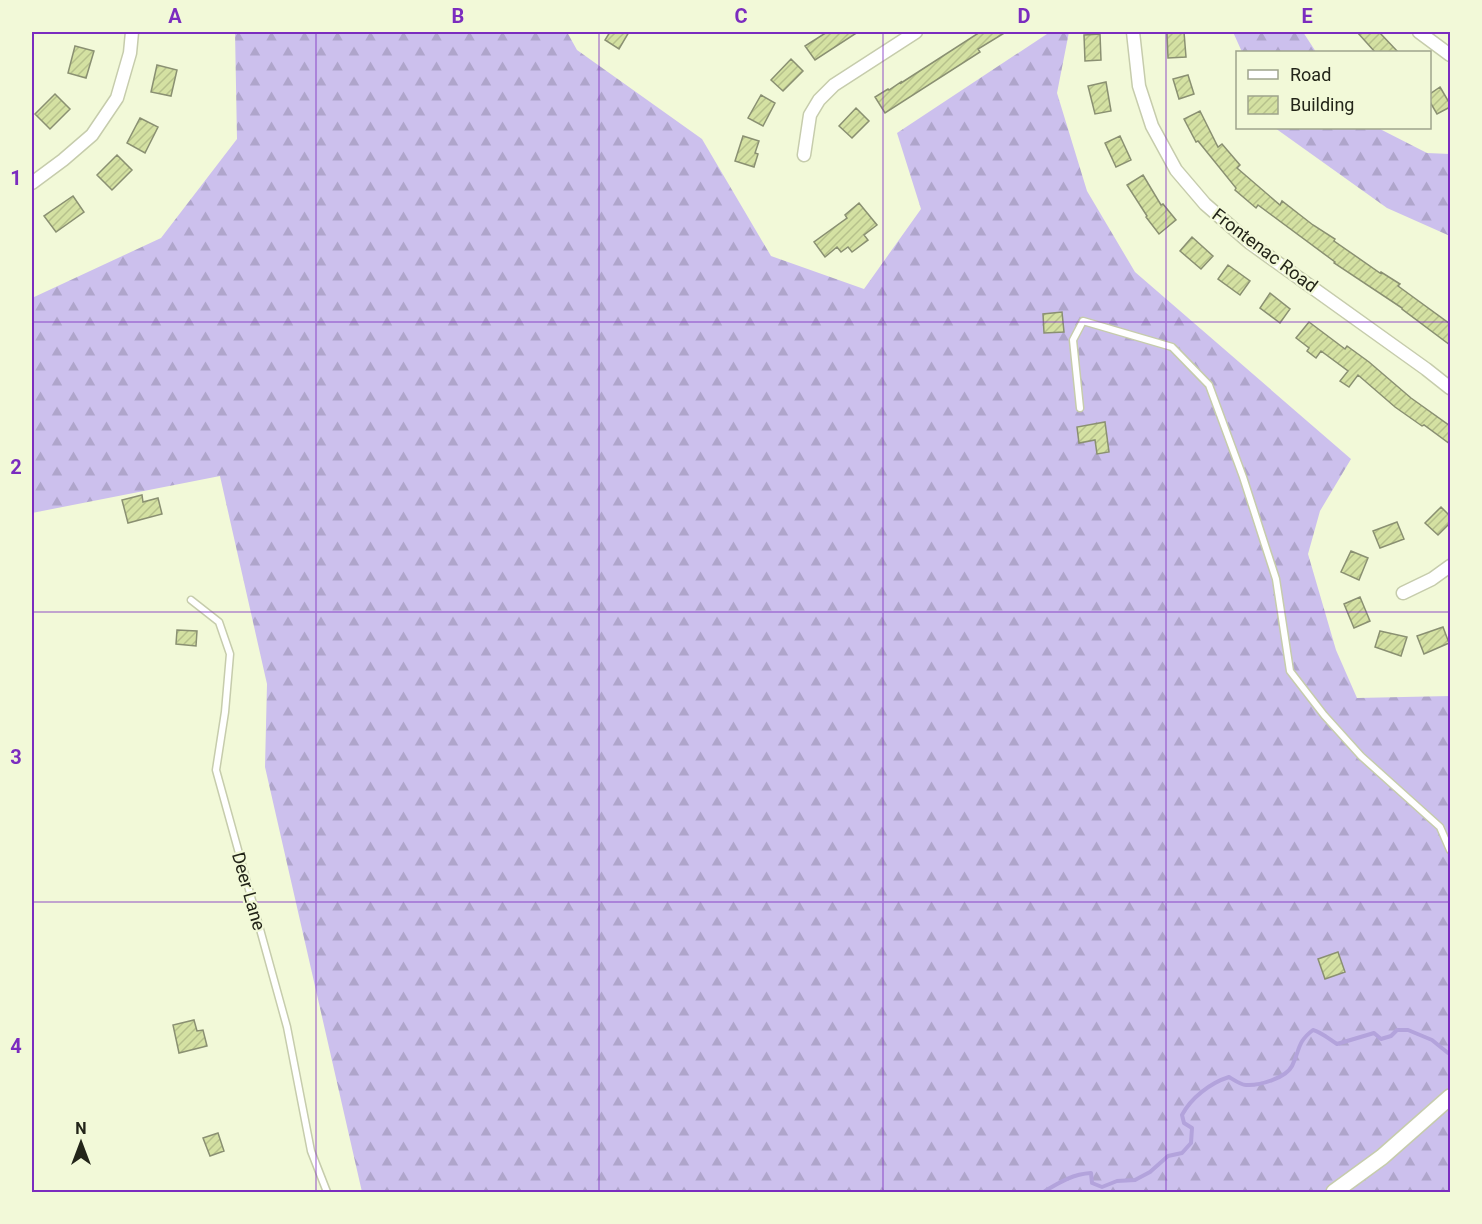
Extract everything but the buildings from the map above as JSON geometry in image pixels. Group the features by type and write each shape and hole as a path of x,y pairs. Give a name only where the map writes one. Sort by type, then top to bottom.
{"street":[{"path":"32,183 92,135 117,98 130,53 132,32"},
{"path":"804,155 810,115 819,100 834,84 916,32"},
{"name":"Frontenac Road","path":"1133,32 1139,86 1152,126 1176,170 1205,204 1250,243 1450,388"},
{"path":"1419,32 1450,55"},
{"path":"1403,593 1432,579 1450,566"},
{"path":"1334,1192 1382,1157 1450,1097"}],"lane":[{"path":"1080,408 1073,340 1083,321 1172,347 1209,385 1243,477 1276,579 1290,671 1324,715 1361,756 1440,827 1450,850"},
{"name":"Deer Lane","path":"191,600 219,622 230,654 225,712 216,770 287,1027 311,1151 327,1192"}],"green space":[{"path":"235,32 567,32 577,50 702,139 771,256 864,289 921,209 897,133 1050,32 1069,32 1057,93 1087,191 1135,272 1351,459 1320,511 1308,554 1336,650 1357,698 1450,696 1450,1192 362,1192 265,767 267,684 220,476 32,513 32,298 161,238 237,139"},
{"path":"1233,32 1303,32 1315,51 1242,51"},
{"path":"1276,129 1380,129 1427,153 1450,154 1450,236 1387,208"}],"waterway":[{"path":"1045,1192 1067,1179 1091,1173 1092,1183 1102,1187 1117,1181 1135,1180 1150,1172 1168,1156 1182,1153 1191,1143 1192,1128 1184,1123 1182,1115 1196,1097 1215,1083 1229,1077 1246,1085 1265,1083 1278,1078 1292,1066 1301,1042 1313,1030 1337,1044 1374,1033 1381,1039 1391,1036 1397,1030 1408,1030 1432,1040 1448,1053 1450,1052"}]}
